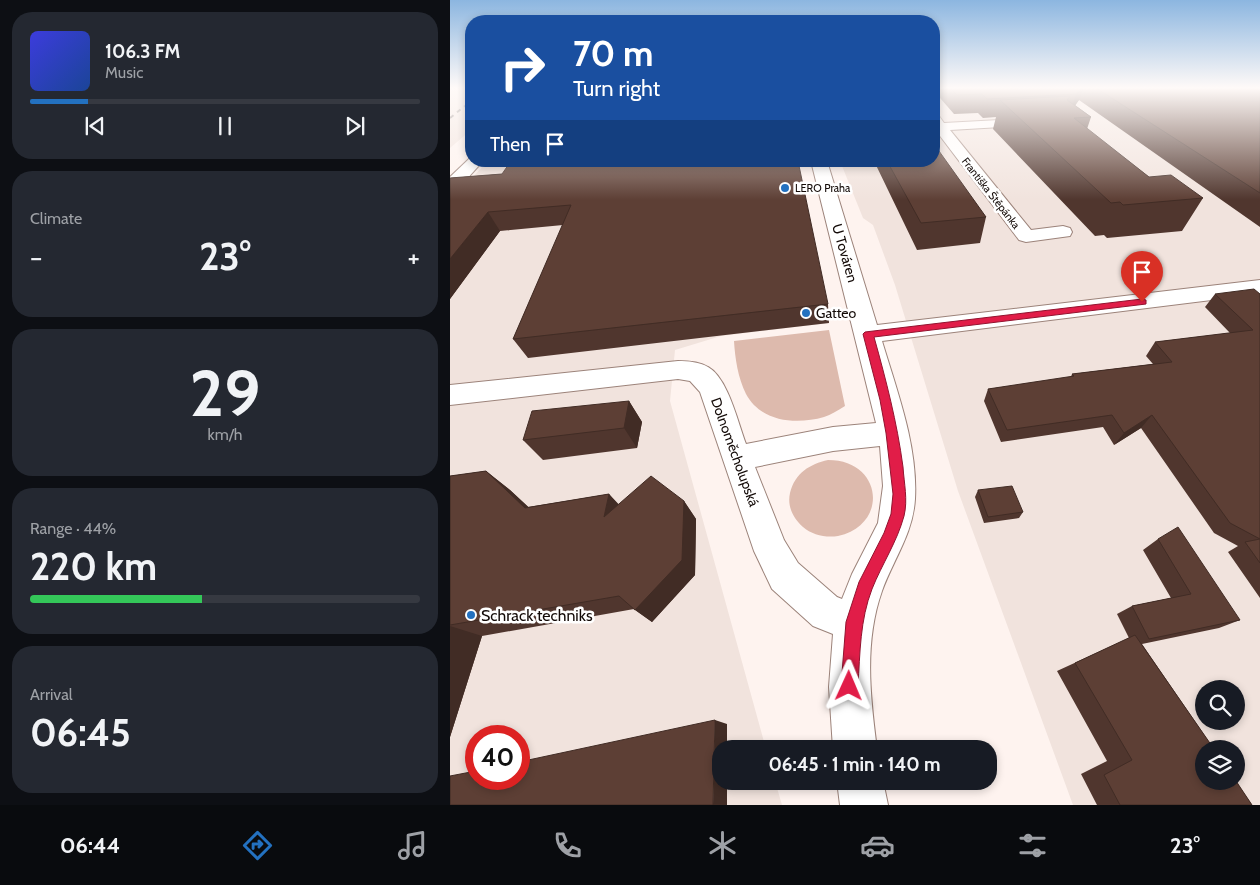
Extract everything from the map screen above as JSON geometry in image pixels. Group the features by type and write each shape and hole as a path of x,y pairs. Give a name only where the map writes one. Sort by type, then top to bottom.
{"street":[{"name":"Františka Štěpánka","path":"940,127 1026,236 1063,232"},
{"path":"450,187 469,167"},
{"name":"U Továren","path":"821,167 882,383 892,433 899,494 897,514 890,535 865,588 854,622 850,658 849,700 854,740"},
{"path":"868,334 1260,288"},
{"name":"Dolnoměcholupská","path":"450,395 690,370 707,381 713,391 771,551 785,576 826,613 854,622"},
{"path":"738,458 833,439 892,433"},
{"path":"862,790 864,805"}],"shaded area":[{"path":"450,126 465,126 465,135 450,148"},
{"path":"940,126 1260,126 1260,805 1073,805 958,491 895,285 873,225 863,218 842,167 940,167"},
{"path":"482,167 797,167 829,323 721,336 675,350 670,401 764,740 712,740 712,790 778,790 782,805 450,805 450,201"},
{"path":"829,330 845,406 824,417 802,421 780,419 761,411 746,394 736,361 734,341"},
{"path":"828,460 846,463 860,470 869,481 873,494 872,507 866,519 854,530 833,537 815,534 803,527 796,520 789,503 792,486 799,475 809,467"}],"building":[{"path":"1028,126 1084,126 1149,177 1171,175 1203,198 1123,205 1120,202 1111,203"},
{"path":"1155,126 1260,126 1260,193"},
{"path":"940,152 986,217 921,223 890,167 940,167"},
{"path":"507,167 799,167 828,304 513,339 571,205 488,212 450,259 450,178 502,174"},
{"path":"1254,289 1260,294 1260,539 1230,523 1152,415 1124,433 1112,415 1007,430 988,389 1074,376 1072,374 1172,362 1155,342 1253,330 1215,294"},
{"path":"629,401 624,428 523,440 532,411"},
{"path":"486,471 525,508 609,494 604,517 651,476 684,501 682,560 635,610 619,596 450,625 450,476"},
{"path":"1012,486 1023,512 988,517 978,490"},
{"path":"1178,527 1240,620 1149,639 1132,606 1191,594 1158,539"},
{"path":"1260,539 1260,563 1245,542"},
{"path":"1135,635 1195,722 1195,730 1201,730 1208,740 1195,740 1195,790 1242,790 1252,805 1120,805 1104,775 1132,760 1075,663"},
{"path":"715,720 715,740 712,740 713,805 450,805 450,776 465,773 465,790 530,790 530,760"}],"place":[{"name":"LERO Praha","path":"785,188"},
{"name":"Gatteo","path":"806,313"},
{"name":"Schrack techniks","path":"471,615"}],"route":[{"path":"849,686 854,622 865,588 890,535 897,514 899,494 897,465 886,400 868,334 1142,302"}]}
